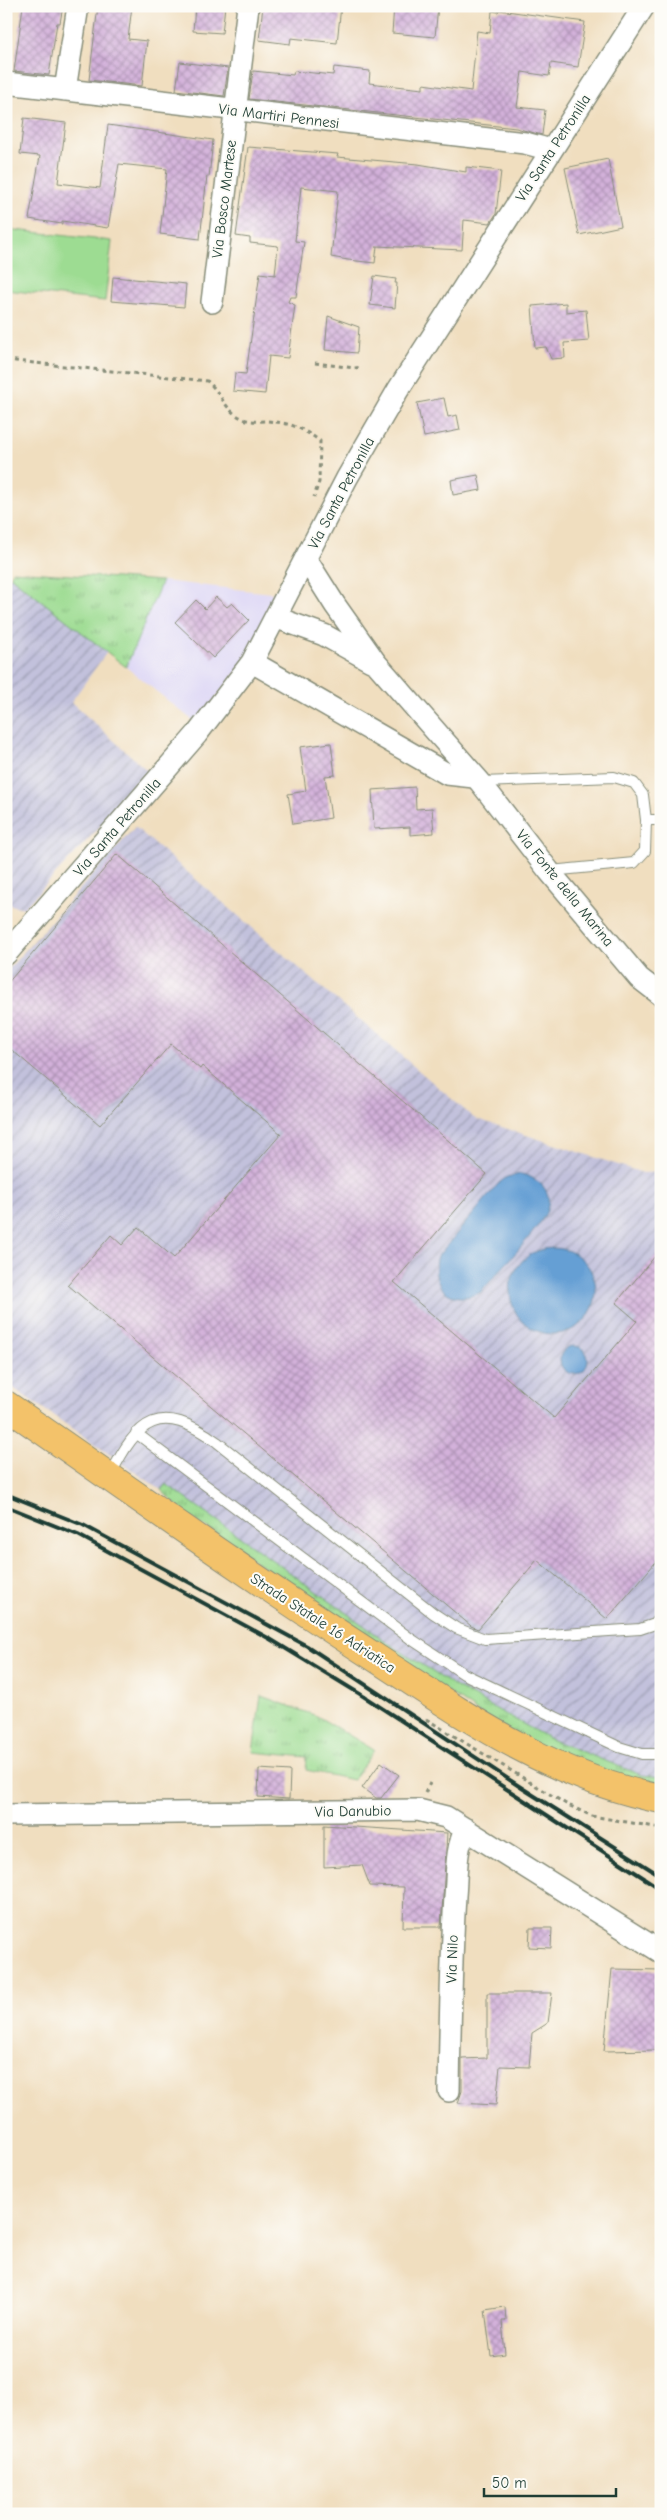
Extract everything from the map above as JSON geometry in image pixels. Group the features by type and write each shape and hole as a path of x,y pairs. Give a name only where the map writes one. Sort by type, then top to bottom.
{"main road":[{"name":"Strada Statale 16 Adriatica","path":"6,1405 292,1604 494,1734 534,1755 587,1778 661,1799"}],"street":[{"path":"65,90 78,6"},
{"name":"Via Bosco Martese","path":"212,302 248,6"},
{"name":"Via Santa Petronilla","path":"6,954 197,734 252,662 277,618 347,478 398,390 644,6"},
{"name":"Via Martiri Pennesi","path":"6,83 525,143 551,150"},
{"name":"Via Fonte della Marina","path":"306,559 335,605 376,663 477,780 549,871 639,978 661,995"},
{"name":"Via Fonte della Marina","path":"277,618 324,635 376,663"},
{"path":"252,662 447,774 477,780"},
{"name":"Via Danubio","path":"6,1815 418,1810 446,1817 661,1952"},
{"name":"Via Nilo","path":"449,2091 451,1952 461,1837 466,1829"}],"lane":[{"path":"477,780 614,777 634,783 643,795 646,820 645,851 634,863 549,871"},
{"path":"646,820 661,820"},
{"path":"109,1477 123,1450 136,1433 144,1426 160,1420 172,1419 191,1424 218,1442 433,1613 456,1628 485,1639 640,1629 655,1624 661,1616"},
{"path":"136,1433 411,1639 464,1674 619,1747 642,1754 661,1754"}],"path":[{"path":"6,360 207,381 218,389 232,412 244,420 301,427 320,441 318,482 313,498"},
{"path":"314,364 362,367"}],"shaded area":[{"path":"6,576 11,577 107,652 71,702 150,773 24,908 6,904"},
{"path":"162,581 280,594 240,668 196,723 126,667"},
{"path":"135,827 474,1118 643,1173 661,1172 661,1777 641,1775 549,1739 402,1656 6,1383 6,972"}],"green space":[{"path":"6,229 112,241 105,301 6,290"},
{"path":"12,571 162,581 126,667 11,577"},
{"path":"166,1484 394,1647 453,1685 550,1739 641,1775 661,1777 661,1793 517,1739 186,1514 161,1490"},
{"path":"261,1696 317,1716 374,1750 353,1780 306,1770 307,1757 253,1752"}],"water":[{"path":"521,1174 533,1178 546,1191 548,1203 543,1218 481,1292 461,1297 445,1291 436,1277 438,1256 499,1183 507,1177"},
{"path":"553,1248 570,1251 584,1260 593,1274 596,1291 593,1308 584,1322 570,1331 553,1334 536,1331 522,1322 513,1308 510,1291 513,1274 522,1260 536,1251"},
{"path":"574,1346 584,1350 588,1360 584,1370 574,1374 564,1370 560,1360 564,1350"}],"building":[{"path":"23,6 63,6 60,23 57,23 49,75 14,71"},
{"path":"98,6 132,6 128,39 147,41 142,86 89,80"},
{"path":"195,6 225,6 222,33 193,31"},
{"path":"263,6 341,6 337,43 291,38 290,44 259,40"},
{"path":"394,6 438,6 435,37 392,33"},
{"path":"499,10 585,22 578,67 551,63 549,76 522,72 517,107 545,110 542,135 516,128 249,99 253,71 293,75 294,71 333,75 334,67 370,71 369,83 423,89 423,84 471,91 477,31 490,33 492,11 498,12"},
{"path":"180,62 228,68 224,96 176,90"},
{"path":"24,118 66,123 58,183 100,188 108,125 213,140 200,239 160,234 167,169 119,164 108,228 62,221 62,224 29,219 40,156 20,154"},
{"path":"248,147 338,154 337,157 418,164 466,172 466,167 501,171 496,214 490,223 464,220 462,250 377,246 375,263 348,260 331,257 338,191 301,187 295,241 304,242 296,297 290,297 288,302 295,305 288,358 269,356 265,394 233,391 235,373 246,374 260,273 275,275 278,246 250,243 250,238 236,236"},
{"path":"608,159 621,226 579,235 565,168"},
{"path":"374,276 396,279 395,308 370,305"},
{"path":"113,277 186,284 184,307 111,301"},
{"path":"566,303 566,312 586,310 589,341 564,343 565,358 551,359 546,347 535,348 532,306"},
{"path":"328,316 359,327 357,353 325,350"},
{"path":"444,398 448,417 457,415 460,430 424,437 417,403"},
{"path":"478,475 481,490 453,495 451,480"},
{"path":"216,597 227,607 232,603 249,620 213,658 175,622 196,600 205,609"},
{"path":"331,743 335,775 325,776 331,818 293,824 288,794 306,791 300,747"},
{"path":"415,787 416,809 432,808 434,833 410,835 410,827 374,829 372,790"},
{"path":"117,854 487,1174 394,1282 554,1418 637,1321 616,1303 661,1249 661,1556 607,1619 537,1560 478,1629 471,1626 68,1285 111,1235 122,1245 138,1227 174,1258 281,1134 202,1066 200,1069 171,1044 100,1125 6,1045 6,985"},
{"path":"381,1762 399,1775 381,1798 376,1798 362,1788"},
{"path":"259,1769 290,1771 289,1799 258,1797"},
{"path":"324,1825 447,1833 441,1927 403,1927 404,1887 370,1886 362,1865 324,1867"},
{"path":"530,1928 552,1928 551,1948 529,1947"},
{"path":"612,1969 661,1970 657,2050 604,2051"},
{"path":"487,1993 552,1993 548,2023 532,2033 529,2067 500,2066 496,2105 458,2103 462,2091 462,2059 487,2058"},
{"path":"505,2307 506,2321 502,2321 505,2354 491,2356 485,2310"}],"railway":[{"path":"6,1494 83,1525 307,1646 522,1788 661,1876"},
{"path":"6,1506 78,1535 270,1639 360,1694 661,1889"}]}
